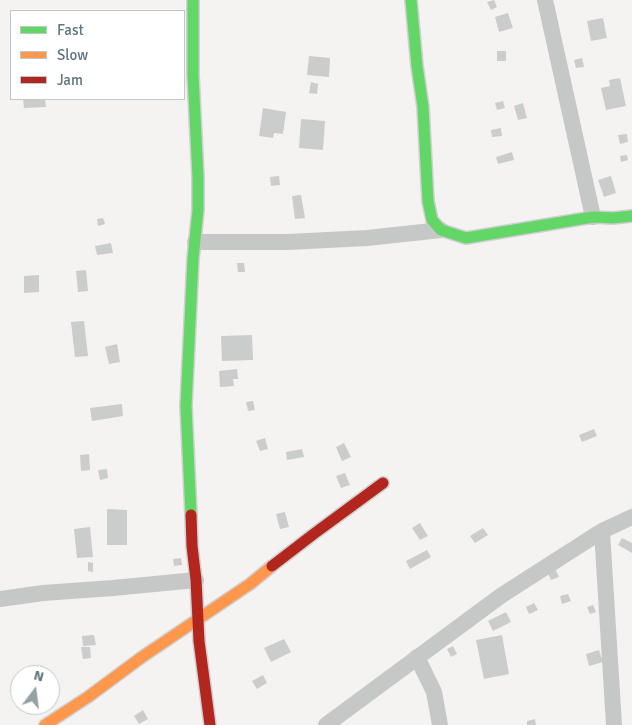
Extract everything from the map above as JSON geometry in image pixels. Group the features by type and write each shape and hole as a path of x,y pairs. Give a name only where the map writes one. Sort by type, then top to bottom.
{"street":[{"path":"193,0 193,75 198,210 186,406 192,546 199,641 210,725"},
{"path":"410,0 422,107 428,201 432,220 440,230"},
{"path":"545,0 593,217"},
{"path":"195,242 288,242 367,238 440,230 466,238 593,217 613,218 632,216"},
{"path":"45,725 250,584 383,483"},
{"path":"326,725 502,595 602,531 632,518"},
{"path":"602,531 614,725"},
{"path":"0,599 43,593 196,580"},
{"path":"417,657 434,692 440,725"}],"building":[{"path":"494,0 497,7 491,10 487,2"},
{"path":"508,13 513,28 499,32 495,17"},
{"path":"603,18 607,38 591,41 587,21"},
{"path":"497,51 506,51 506,61 497,61"},
{"path":"309,56 330,58 329,77 307,75"},
{"path":"582,58 584,67 576,68 574,60"},
{"path":"620,78 626,106 606,110 601,88 610,86 609,80"},
{"path":"311,82 318,84 317,94 309,93"},
{"path":"23,100 45,100 46,107 24,108"},
{"path":"503,101 505,108 497,110 495,103"},
{"path":"523,103 527,118 518,120 514,106"},
{"path":"263,108 286,112 283,134 274,133 273,138 259,136"},
{"path":"301,119 325,121 323,150 299,148"},
{"path":"501,128 502,136 492,137 491,130"},
{"path":"627,134 628,142 620,144 618,135"},
{"path":"512,152 514,160 498,164 496,157"},
{"path":"627,155 628,160 621,162 620,156"},
{"path":"279,176 280,185 271,186 270,177"},
{"path":"611,176 616,193 604,197 598,180"},
{"path":"301,195 305,218 295,219 292,196"},
{"path":"103,218 105,224 98,226 97,219"},
{"path":"111,243 113,253 97,255 95,246"},
{"path":"237,263 244,263 245,272 238,272"},
{"path":"86,270 88,291 78,292 76,271"},
{"path":"39,275 39,292 24,293 24,276"},
{"path":"84,321 88,356 75,357 71,322"},
{"path":"252,335 253,360 222,361 221,336"},
{"path":"117,344 120,362 109,364 105,347"},
{"path":"237,369 238,379 233,379 234,386 220,387 219,371"},
{"path":"253,401 255,410 248,411 246,402"},
{"path":"122,404 123,416 92,421 90,408"},
{"path":"594,429 597,436 582,442 579,435"},
{"path":"265,438 268,449 260,451 256,441"},
{"path":"344,443 351,457 342,461 336,447"},
{"path":"302,449 304,457 287,460 286,452"},
{"path":"89,454 90,470 81,471 80,455"},
{"path":"107,469 108,478 100,480 98,470"},
{"path":"345,473 350,485 341,488 336,476"},
{"path":"107,509 127,510 127,545 107,545"},
{"path":"285,512 289,527 280,529 276,514"},
{"path":"420,523 428,536 420,540 412,528"},
{"path":"90,527 93,557 77,558 74,529"},
{"path":"483,528 488,535 475,543 470,536"},
{"path":"622,538 632,543 632,553 618,545"},
{"path":"427,550 431,557 410,569 406,561"},
{"path":"181,558 182,565 174,566 173,559"},
{"path":"88,562 93,563 93,572 88,571"},
{"path":"556,570 559,577 551,580 548,573"},
{"path":"568,594 571,601 562,604 560,596"},
{"path":"534,603 538,610 529,614 526,607"},
{"path":"593,605 596,612 590,614 587,607"},
{"path":"506,612 511,622 493,631 488,621"},
{"path":"94,635 96,645 83,646 82,636"},
{"path":"502,635 509,674 484,679 476,640"},
{"path":"284,639 291,652 271,662 264,648"},
{"path":"453,646 457,654 451,657 447,649"},
{"path":"81,647 90,647 91,658 83,659"},
{"path":"599,650 603,662 589,666 586,654"},
{"path":"263,675 267,683 257,689 252,681"},
{"path":"143,710 148,719 139,724 134,716"},
{"path":"535,719 536,725 527,725 527,721"}],"traffic: fast":[{"path":"191,515 186,406 193,259 198,210 193,75 193,0"},
{"path":"411,0 423,107 428,201 432,220 441,230 466,238 593,217 613,218 632,216"}],"traffic: slow":[{"path":"45,725 250,584 272,566"}],"traffic: jam":[{"path":"272,566 383,483"},
{"path":"191,515 199,641 210,725"}]}
